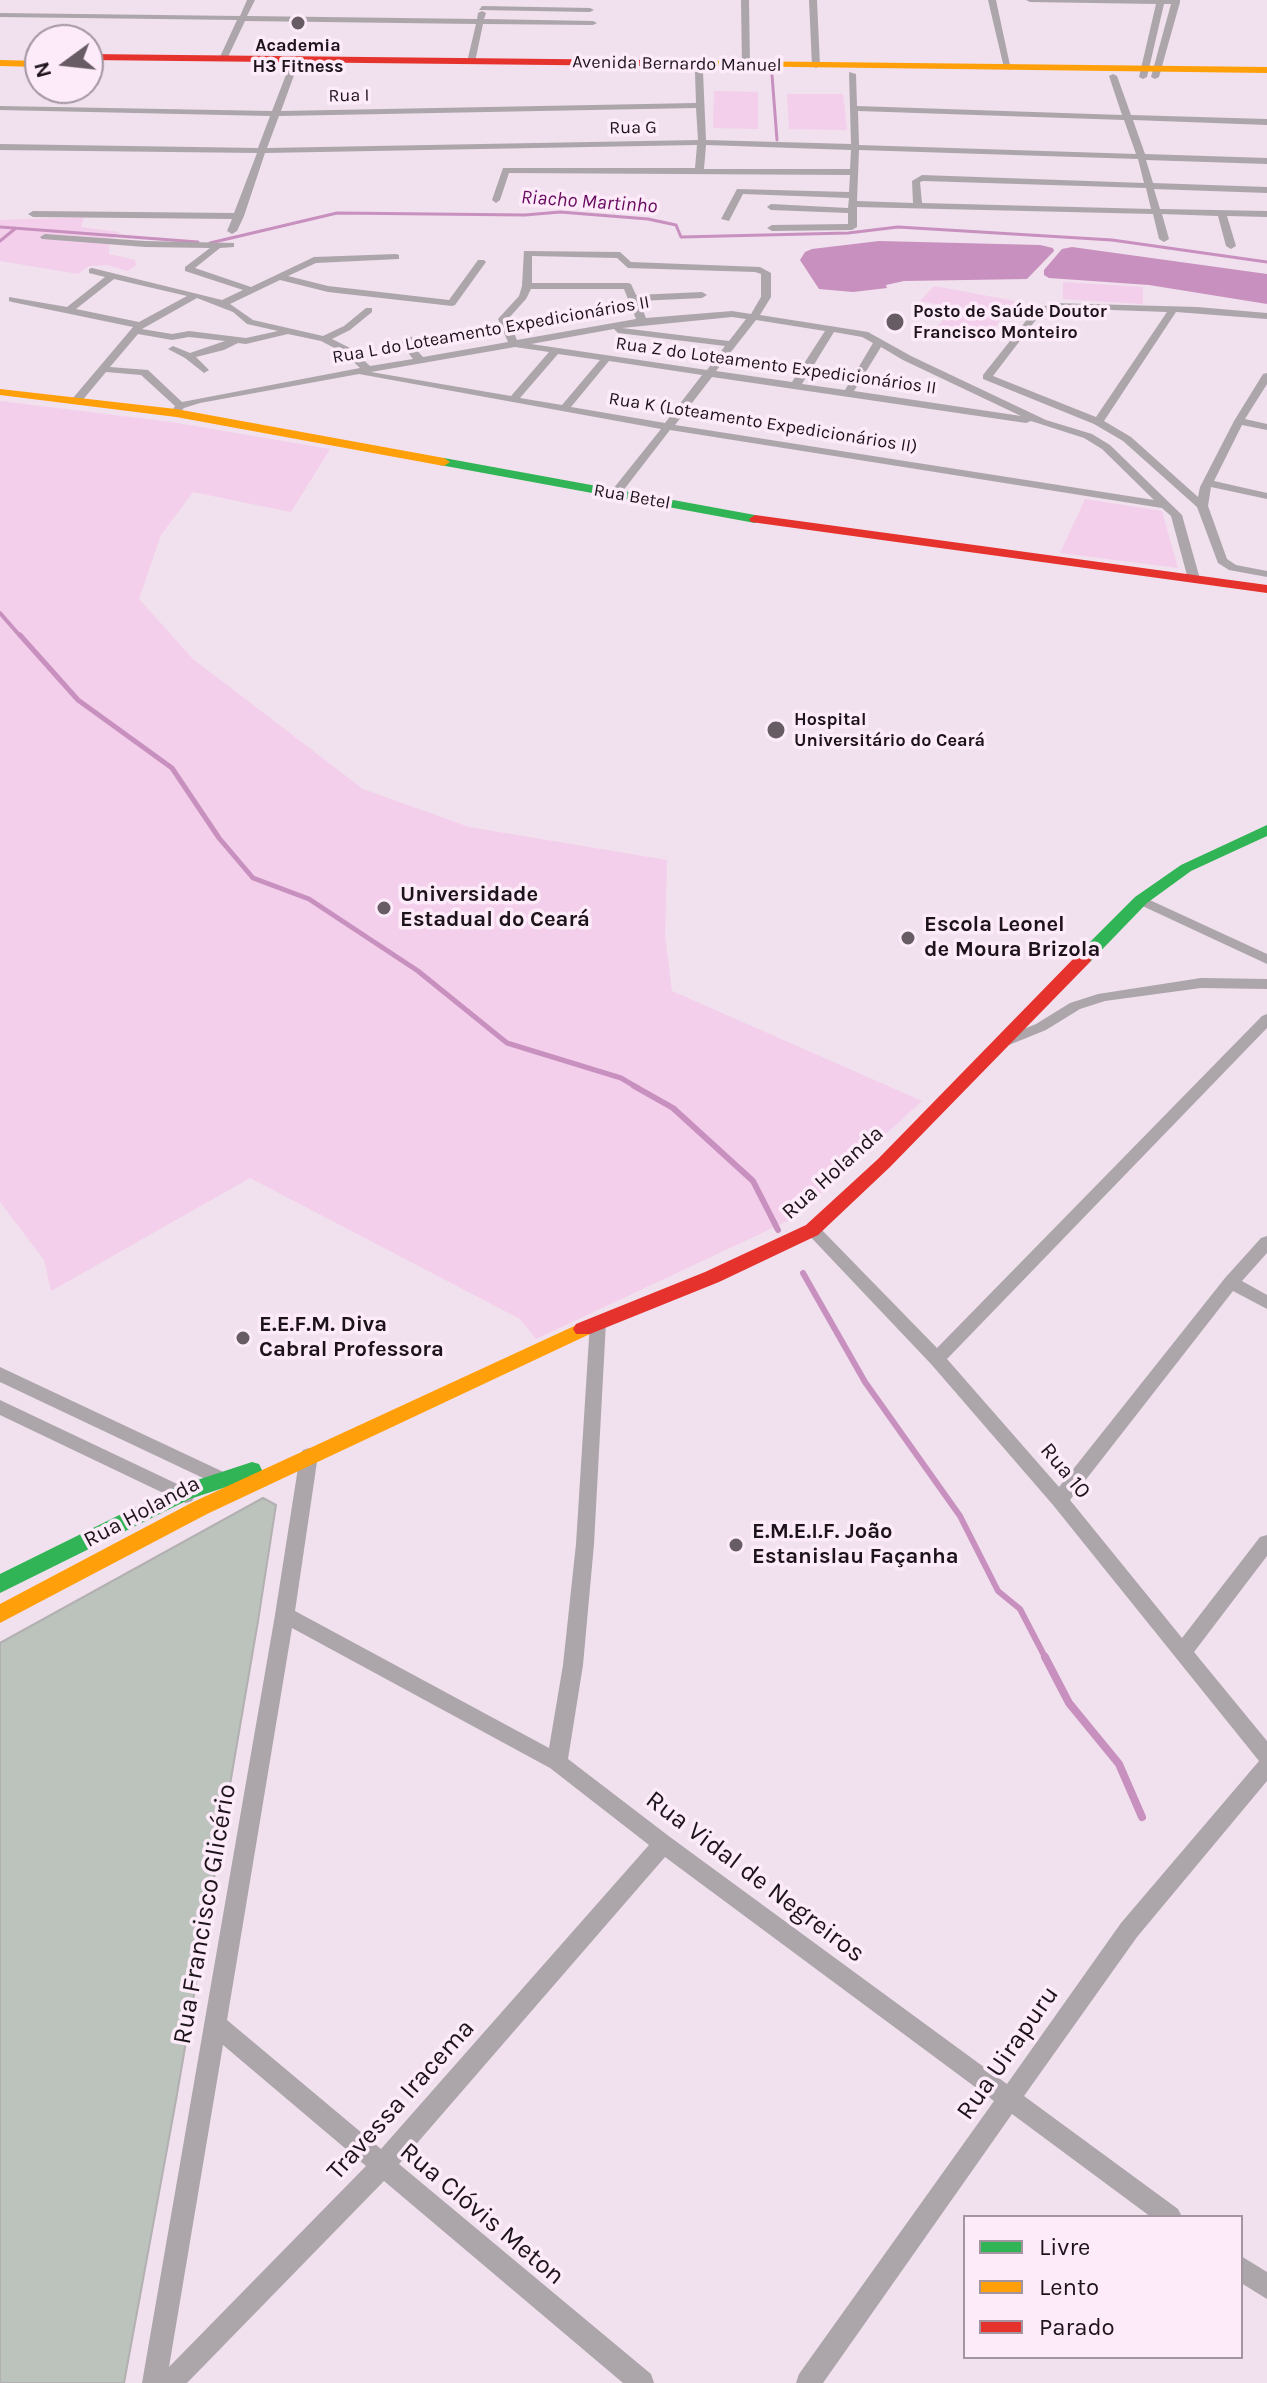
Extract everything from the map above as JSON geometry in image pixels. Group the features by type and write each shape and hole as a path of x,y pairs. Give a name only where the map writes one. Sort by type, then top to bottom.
{"main road":[{"path":"0,56 24,56"},
{"name":"Avenida Bernardo Manuel","path":"104,57 354,64 471,62 1008,68 1267,77"},
{"path":"0,63 24,64"},
{"name":"Avenida Bernardo Manuel","path":"104,64 293,67 354,64"},
{"name":"Avenida Bernardo Manuel","path":"378,64 699,72 1113,76 1267,70"},
{"name":"Rua Betel","path":"0,392 178,410 762,520 1267,589"},
{"name":"Rua Holanda","path":"0,1614 200,1508 309,1455 598,1322 712,1277 812,1230 875,1171 1141,900 1186,868 1267,830"},
{"name":"Rua Holanda","path":"0,1584 183,1493 221,1478 309,1455"}],"street":[{"path":"223,59 251,0"},
{"path":"745,0 746,65"},
{"path":"813,0 816,66"},
{"path":"992,0 1008,68"},
{"path":"1030,0 1176,1 1150,73"},
{"path":"1150,73 1161,1"},
{"path":"471,62 483,4 590,10"},
{"path":"4,15 593,23"},
{"path":"232,231 293,67"},
{"path":"699,72 702,142 699,170"},
{"path":"772,228 850,228 855,145 852,74"},
{"path":"1113,76 1150,184 1164,239"},
{"name":"Rua I","path":"0,108 274,114 699,105"},
{"path":"854,108 1267,122"},
{"name":"Rua G","path":"0,147 261,151 702,142 1267,161"},
{"path":"496,200 506,170 854,172"},
{"path":"918,205 916,181 922,178 1267,190"},
{"path":"726,219 740,191 852,203 1267,214"},
{"path":"771,207 852,203"},
{"path":"1221,212 1231,246"},
{"path":"33,214 239,216"},
{"path":"45,237 216,247 231,245"},
{"path":"216,247 189,266 192,270 248,289"},
{"path":"509,343 503,319 523,297 527,286 527,253 620,255 628,265 757,269 766,274 766,297 615,494"},
{"path":"224,303 314,260 396,257"},
{"path":"277,276 328,289 452,303 481,262"},
{"path":"703,267 703,315"},
{"path":"92,271 224,303 250,322 324,339 348,351 367,369"},
{"path":"69,310 113,275"},
{"path":"527,286 628,286 642,321"},
{"path":"77,400 137,328 196,295"},
{"path":"634,298 702,295"},
{"path":"12,299 69,310 166,336 194,334 258,340 289,331"},
{"path":"1267,316 1056,305 1046,308 1032,319 987,374 991,381 1098,422 1127,439 1202,506 1222,561 1241,570 1267,574"},
{"path":"324,339 347,328 369,310"},
{"path":"1098,422 1173,310"},
{"name":"Rua L do Loteamento Expedicionários II","path":"178,410 419,359 642,321 703,315 750,317 865,334 1042,422 1073,430 1099,442 1176,515 1194,579"},
{"path":"595,327 731,344"},
{"path":"795,386 831,329"},
{"path":"408,339 407,345 419,359"},
{"path":"189,356 220,348 236,340"},
{"path":"848,393 879,342"},
{"name":"Rua Z do Loteamento Expedicionários II","path":"509,343 1042,422"},
{"path":"173,349 189,356 204,370"},
{"path":"513,400 556,350"},
{"path":"564,409 607,358"},
{"path":"102,369 144,372 178,410"},
{"name":"Rua K (Loteamento Expedicionários II)","path":"355,372 669,427 1167,505"},
{"path":"1202,506 1208,482 1239,421 1267,376"},
{"path":"1239,421 1267,427"},
{"path":"1172,481 1267,489"},
{"path":"1208,482 1267,496"},
{"path":"1141,900 1267,960"},
{"path":"998,1044 1041,1027 1075,1006 1103,997 1201,983 1267,984"},
{"path":"937,1359 1267,1019"},
{"name":"Rua 10","path":"812,1230 937,1359 1059,1500 1267,1756"},
{"path":"1059,1500 1231,1282 1267,1242"},
{"path":"1231,1282 1267,1303"},
{"path":"557,1762 573,1665 583,1559 598,1322"},
{"path":"0,1374 240,1488"},
{"path":"0,1407 183,1493 200,1508"},
{"name":"Rua Francisco Glicério","path":"154,2383 285,1615 309,1455"},
{"path":"1183,1651 1267,1542"},
{"name":"Rua Vidal de Negreiros","path":"285,1615 557,1762 1009,2101 1167,2215"},
{"name":"Rua Uirapuru","path":"808,2383 1129,1930 1267,1766"},
{"name":"Travessa Iracema","path":"170,2383 381,2167 663,1844"},
{"name":"Rua Clóvis Meton","path":"215,2024 381,2167 642,2383"},
{"path":"1243,2269 1267,2287"}],"shaded area":[{"path":"714,91 758,92 758,129 713,128"},
{"path":"787,94 843,94 847,130 789,129"},
{"path":"84,217 81,227 119,232 109,245 109,254 135,260 136,265 128,271 107,265 89,266 78,274 0,261 0,220"},
{"path":"879,241 1040,245 1054,251 1027,279 904,281 886,285 887,288 853,292 819,289 800,260 805,252 812,249"},
{"path":"1072,247 1267,274 1267,304 1149,285 1049,278 1044,275 1044,270 1062,249"},
{"path":"1063,282 1143,287 1143,304 1063,299"},
{"path":"934,286 1015,301 989,335 937,327 953,307 920,301"},
{"path":"0,401 171,422 330,449 291,512 193,492 161,535 139,599 193,659 363,789 469,827 667,860 665,936 672,991 922,1101 794,1218 536,1339 520,1319 250,1178 51,1291 44,1260 0,1202"},
{"path":"1085,499 1162,511 1178,568 1060,553"}],"building":[{"path":"263,1498 276,1505 258,1621 124,2383 0,2383 0,1643"}],"waterway":[{"path":"772,75 777,140"},
{"name":"Riacho Martinho","path":"210,243 337,213 525,215 560,212 648,219 676,225 681,237 848,233 898,227 1112,240 1267,262"},
{"name":"Riacho Martinho","path":"0,227 16,228"},
{"path":"0,241 16,228"},
{"name":"Riacho Martinho","path":"16,228 198,242"},
{"path":"0,613 21,637"},
{"path":"20,635 78,700 172,768 219,838 253,878 309,899 418,971 507,1043 621,1078 638,1088"},
{"path":"634,1086 673,1108 753,1181 778,1230"},
{"path":"803,1273 865,1382 960,1516 998,1591 1020,1609 1046,1659"},
{"path":"1045,1657 1069,1703 1119,1764 1142,1817"}],"traffic: fast":[{"path":"444,462 755,519"},
{"path":"1084,958 1141,900 1186,868 1267,830"},
{"path":"0,1584 183,1493 252,1470"}],"traffic: slow":[{"path":"0,63 24,64"},
{"path":"644,63 1267,70"},
{"path":"0,392 176,413 444,462"},
{"path":"0,1614 200,1508 583,1329"}],"traffic: jam":[{"path":"104,57 644,63"},
{"path":"755,519 1267,589"},
{"path":"583,1329 712,1277 812,1230 884,1163 1084,958"}],"place":[{"name":"Academia H3 Fitness","path":"298,23"},
{"name":"Posto de Saúde Doutor Francisco Monteiro","path":"895,322"},
{"name":"Hospital Universitário do Ceará","path":"776,730"},
{"name":"Universidade Estadual do Ceará","path":"384,908"},
{"name":"Escola Leonel de Moura Brizola","path":"908,938"},
{"name":"E.E.F.M. Diva Cabral Professora","path":"243,1338"},
{"name":"E.M.E.I.F. João Estanislau Façanha","path":"736,1545"}]}
